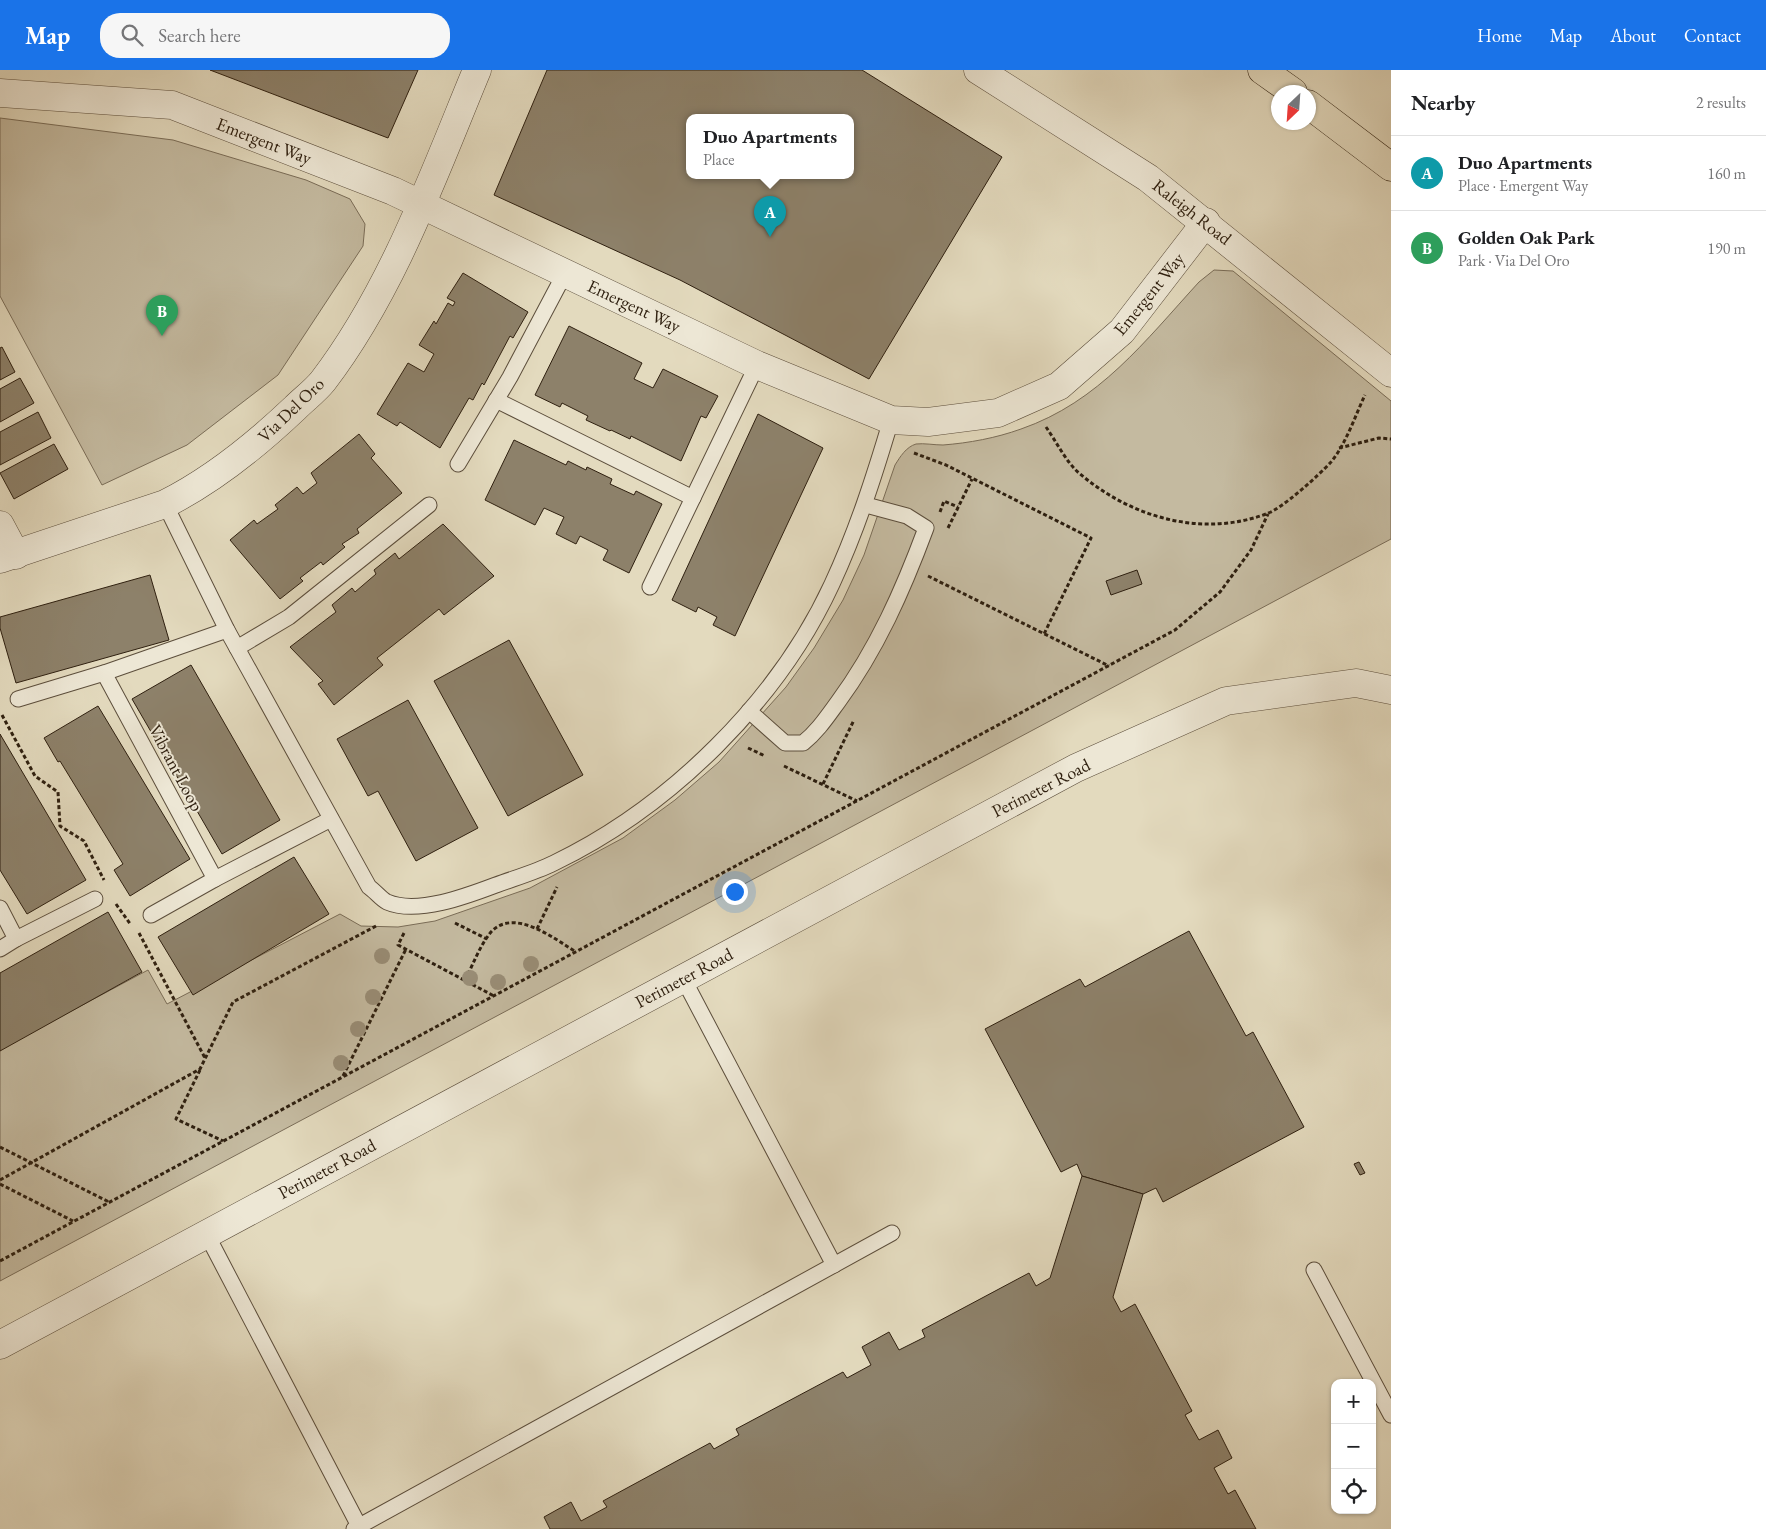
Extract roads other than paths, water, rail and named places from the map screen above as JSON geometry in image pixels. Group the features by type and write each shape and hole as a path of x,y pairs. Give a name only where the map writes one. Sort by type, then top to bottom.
{"highway":[{"path":"1262,70 1283,85"},
{"path":"1316,110 1391,168"}],"street":[{"name":"Via Del Oro","path":"8,557 165,504 182,496 259,443 322,383 368,314 421,204 477,70"},
{"name":"Raleigh Road","path":"978,70 1148,178 1206,222 1391,373"},
{"name":"Emergent Way","path":"0,93 172,105 393,191 757,365 891,420 928,422 998,413 1059,386 1122,331 1206,222"},
{"path":"0,525 8,557"},
{"name":"Perimeter Road","path":"0,1345 1076,768 1226,701 1356,683 1391,690"}],"lane":[{"path":"458,464 496,400 565,273"},
{"path":"650,588 757,365"},
{"path":"496,400 693,498"},
{"path":"165,504 227,630 369,887 386,901 406,906 428,906 491,887 554,863 616,828 675,783 729,735 794,651 831,586 866,505 891,420"},
{"path":"237,648 289,617 428,505"},
{"path":"749,711 785,743 803,743 824,721 869,655 894,608 926,528 907,516 866,505"},
{"path":"18,699 104,673 227,630"},
{"name":"Vibrant Loop","path":"104,673 215,879"},
{"path":"151,915 215,879 331,819"},
{"path":"0,949 96,899"},
{"path":"0,908 16,939"},
{"path":"683,978 834,1265"},
{"path":"206,1234 356,1528 892,1233"},
{"path":"1314,1270 1391,1415"}],"place":[{"name":"Duo Apartments","path":"770,237"},
{"name":"Golden Oak Park","path":"162,336"}]}
